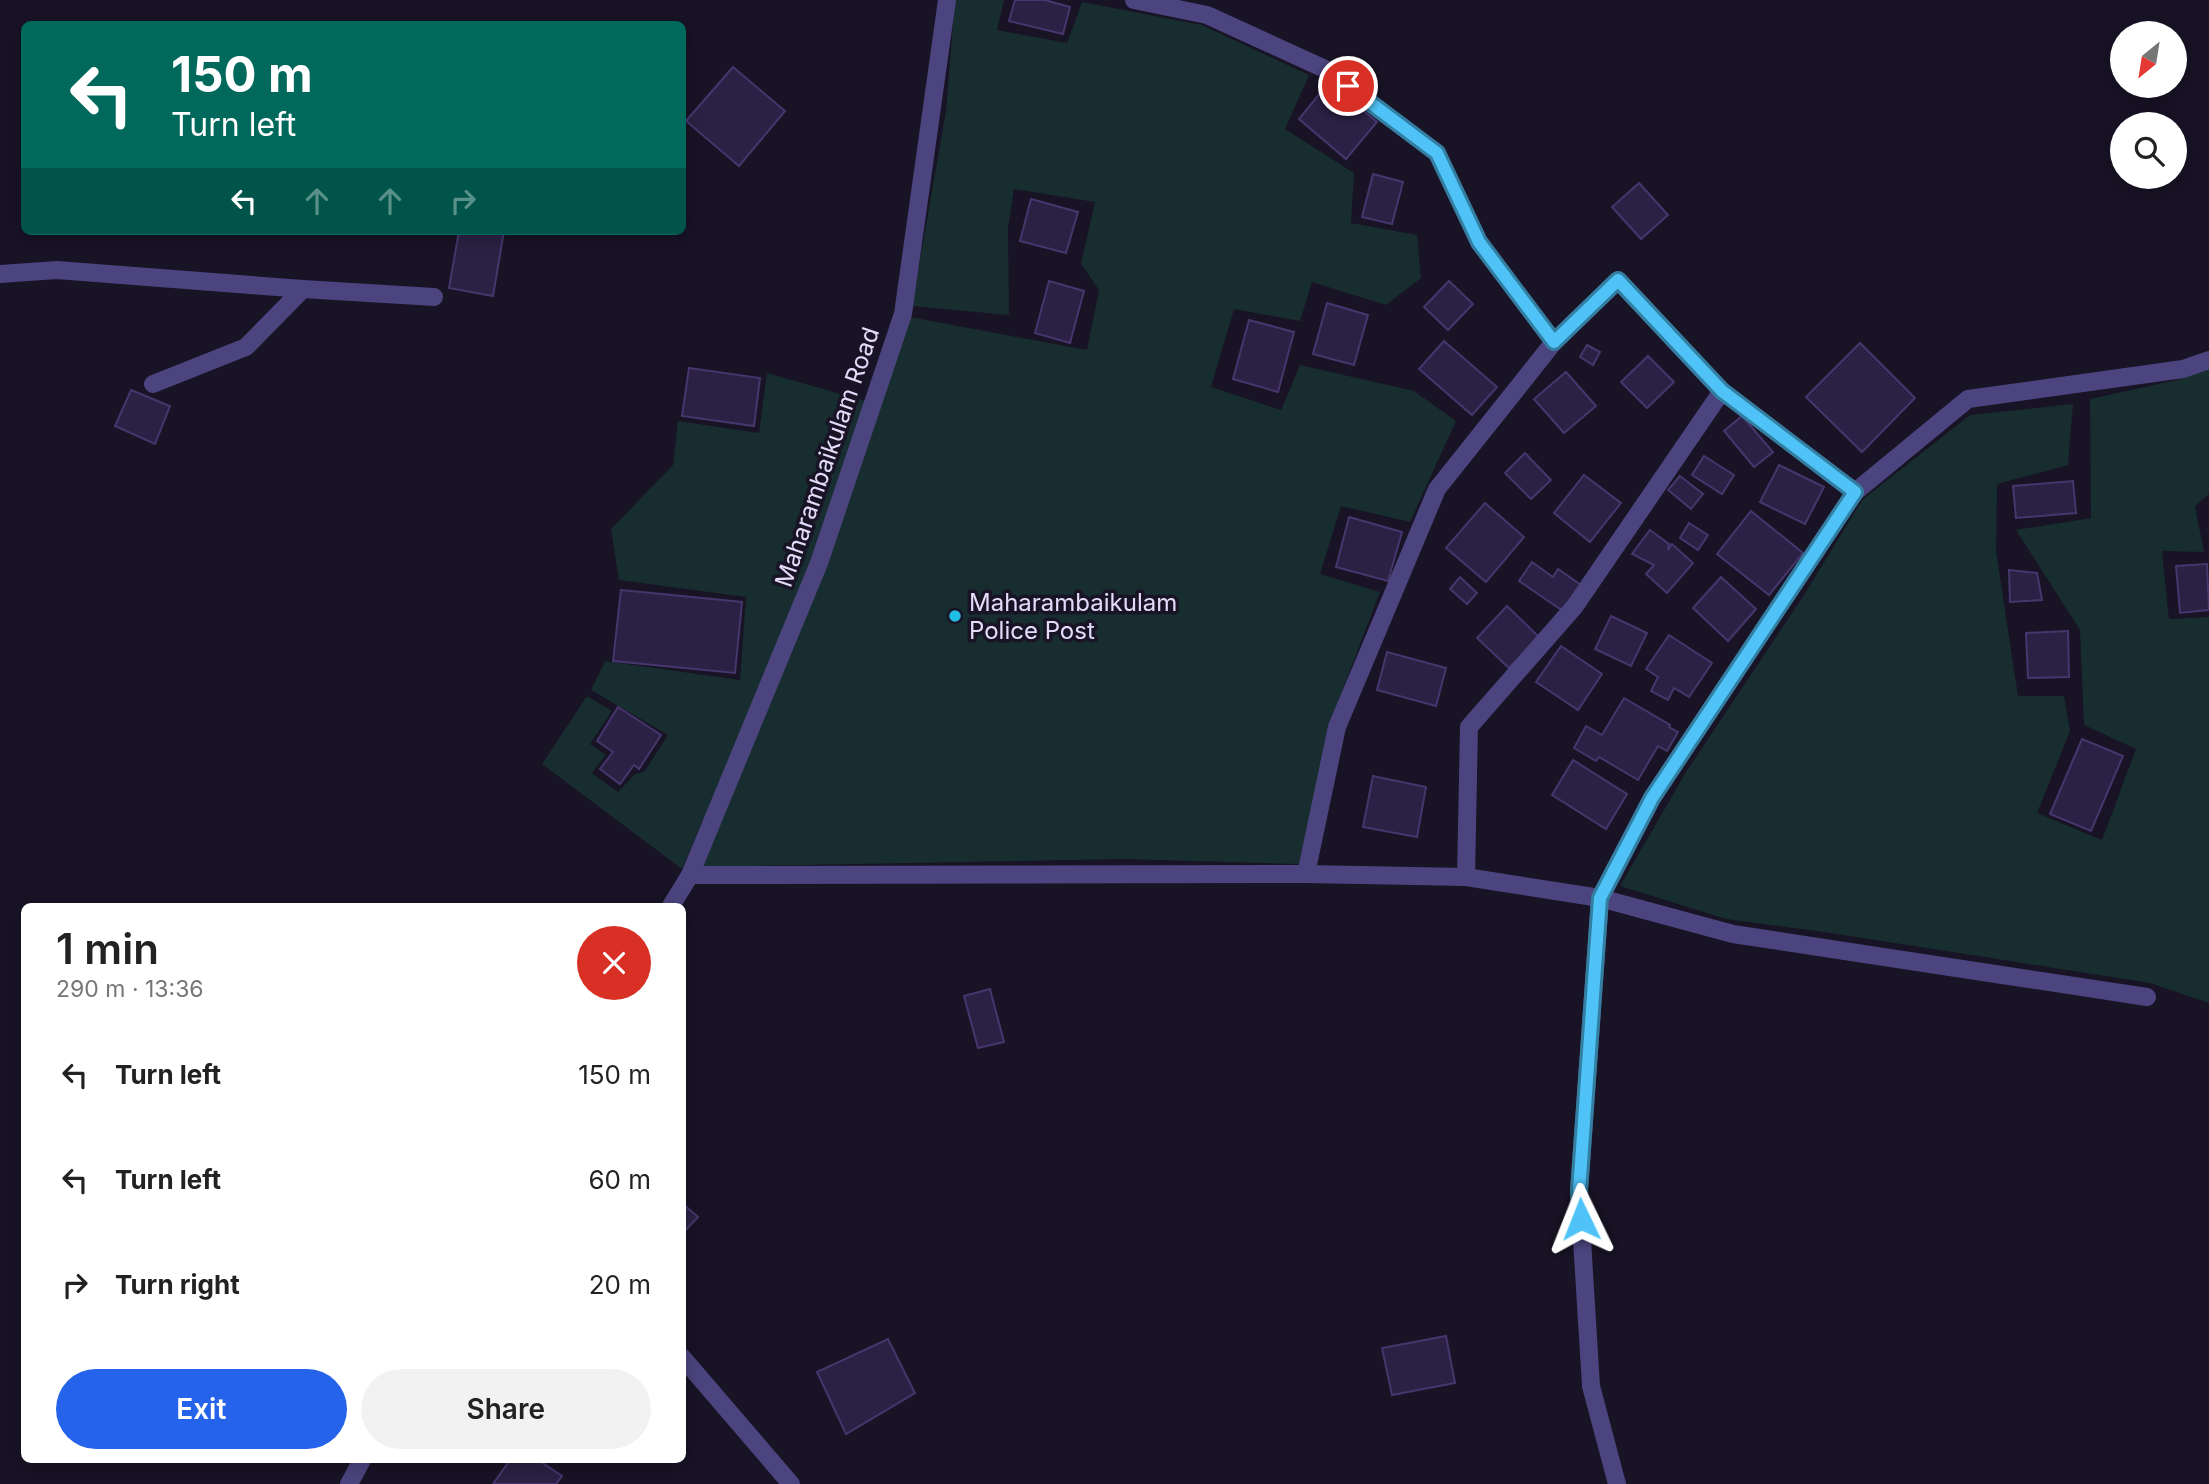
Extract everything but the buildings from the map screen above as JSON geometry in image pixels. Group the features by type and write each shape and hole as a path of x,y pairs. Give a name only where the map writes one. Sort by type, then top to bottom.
{"street":[{"name":"Maharambaikulam Road","path":"673,903 690,875 818,563 903,314 947,0"},
{"path":"1134,0 1208,15 1325,69 1437,153 1479,242 1554,342"},
{"path":"0,274 57,270 434,297"},
{"path":"1306,874 1337,727 1437,489 1554,342 1618,280 1722,391 1855,492"},
{"path":"153,384 246,347 303,289"},
{"path":"1617,1484 1591,1386 1579,1191 1600,898 1652,798 1855,492 1968,399 2183,369 2209,360"},
{"path":"1466,877 1469,727 1575,606 1722,391"},
{"path":"690,875 1306,874 1466,877 1600,898 1733,934 2147,997"},
{"path":"686,1362 791,1484"},
{"path":"349,1484 360,1463"}],"green space":[{"path":"955,0 1004,0 997,30 1067,43 1082,2 1202,25 1309,75 1285,129 1354,173 1351,223 1417,235 1421,278 1386,305 1312,282 1300,321 1234,309 1211,387 1281,410 1300,365 1414,391 1456,421 1410,522 1341,506 1320,574 1380,592 1330,723 1299,864 1124,859 702,867 910,317 1087,350 1099,290 1081,264 1095,202 1014,189 1008,228 1009,315 912,306 946,111"},
{"path":"2209,368 2209,494 2195,506 2204,552 2162,551 2169,619 2209,617 2209,1003 2150,983 1726,919 1620,886 1686,772 1804,595 1862,500 1970,415 2073,404 2068,465 1997,484 1996,551 2018,696 2064,696 2070,731 2037,813 2102,840 2136,749 2084,725 2080,630 2016,530 2091,518 2090,399 2177,380"},
{"path":"767,373 865,401 814,562 682,869 542,764 587,696 612,711 590,744 606,755 592,773 618,792 635,774 644,772 668,735 591,690 605,661 740,680 746,597 619,580 611,529 673,465 678,421 759,433"}],"place":[{"name":"Maharambaikulam Police Post","path":"955,616"}],"route":[{"path":"1348,86 1437,153 1479,242 1554,342 1618,280 1722,391 1855,492 1652,798 1600,898 1579,1191 1581,1219"}]}
